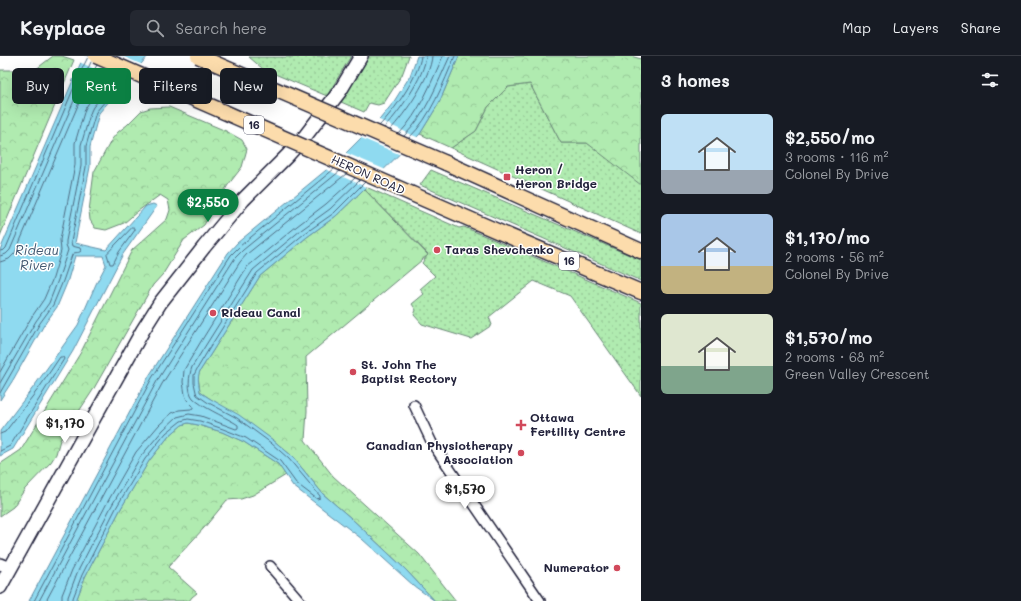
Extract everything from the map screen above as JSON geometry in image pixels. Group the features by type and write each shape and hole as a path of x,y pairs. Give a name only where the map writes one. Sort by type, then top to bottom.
{"main road":[{"name":"HERON ROAD","path":"96,56 641,292"},
{"path":"198,56 446,163 641,251"},
{"path":"0,587 5,566 160,303 243,200 306,135 340,91 361,56"}],"street":[{"path":"414,405 432,443 540,601"},
{"path":"270,566 300,601"}],"green space":[{"path":"53,56 62,56 74,60 64,84 64,68 38,68"},
{"path":"351,56 327,96 277,75 277,68 262,68 249,57"},
{"path":"369,56 409,56 402,75 384,103 378,105 369,103 364,112 341,102"},
{"path":"459,56 631,56 641,59 641,185 587,143 561,143 530,84 508,87 488,107 476,131 451,148 420,134 439,103"},
{"path":"0,70 12,70 12,104 56,104 0,236"},
{"path":"530,84 561,143 587,143 641,180 641,234 451,148 476,131 488,107 508,87"},
{"path":"169,107 226,131 242,140 247,149 242,167 220,198 211,202 209,216 204,225 184,240 163,274 153,285 93,390 60,440 56,454 51,462 25,489 13,507 0,516 0,464 21,450 81,352 132,250 167,219 170,210 168,200 160,195 124,223 106,230 95,228 90,220 89,211 94,172 112,139 141,111 150,108"},
{"path":"431,170 641,260 641,281 420,185"},
{"path":"366,187 459,228 464,227 641,303 641,396 570,296 534,281 489,317 492,325 471,339 422,324 414,315 416,310 412,304 424,294 420,289 435,276 422,263 428,254 364,189"},
{"path":"364,189 428,255 306,357 307,411 305,440 333,476 419,554 456,601 435,601 405,569 323,494 292,456 273,440 200,392 198,376 200,371 260,276 307,237 336,216"},
{"path":"188,423 222,432 244,442 278,464 286,475 253,495 241,499 227,500 204,528 168,567 197,593 189,601 76,601 85,577 120,510 149,461 169,436 182,425"}],"water":[{"name":"Rideau River","path":"84,56 148,56 131,76 131,68 78,68"},
{"name":"Rideau Canal","path":"417,56 459,56 439,103 420,134 336,216 307,237 260,276 200,371 198,381 200,392 239,415 292,456 323,494 405,569 435,601 414,586 362,539 293,486 278,464 244,442 222,432 188,423 182,425 169,436 149,461 120,510 85,577 76,601 29,601 149,376 228,253 237,243 342,157 380,119 393,103 410,76"},
{"name":"Rideau River","path":"72,83 72,104 107,104 99,113 90,147 90,167 75,243 106,250 146,206 153,204 157,206 123,254 73,351 13,449 0,456 0,431 78,325 106,265 103,256 75,256 67,283 57,307 44,325 0,400 0,250"}],"pier":[{"path":"82,56 122,56 143,65 131,78 131,68 93,68 79,62"},
{"path":"377,119 419,138 401,155 359,137"},
{"path":"344,152 386,170 368,188 325,169"}],"place":[{"name":"Heron / Heron Bridge","path":"507,177"},
{"name":"Taras Shevchenko","path":"437,250"},
{"name":"Rideau Canal","path":"213,313"},
{"name":"St. John The Baptist Rectory","path":"353,372"},
{"name":"Ottawa Fertility Centre","path":"521,425"},
{"name":"Canadian Physiotherapy Association","path":"521,453"},
{"name":"Numerator","path":"617,568"}]}
